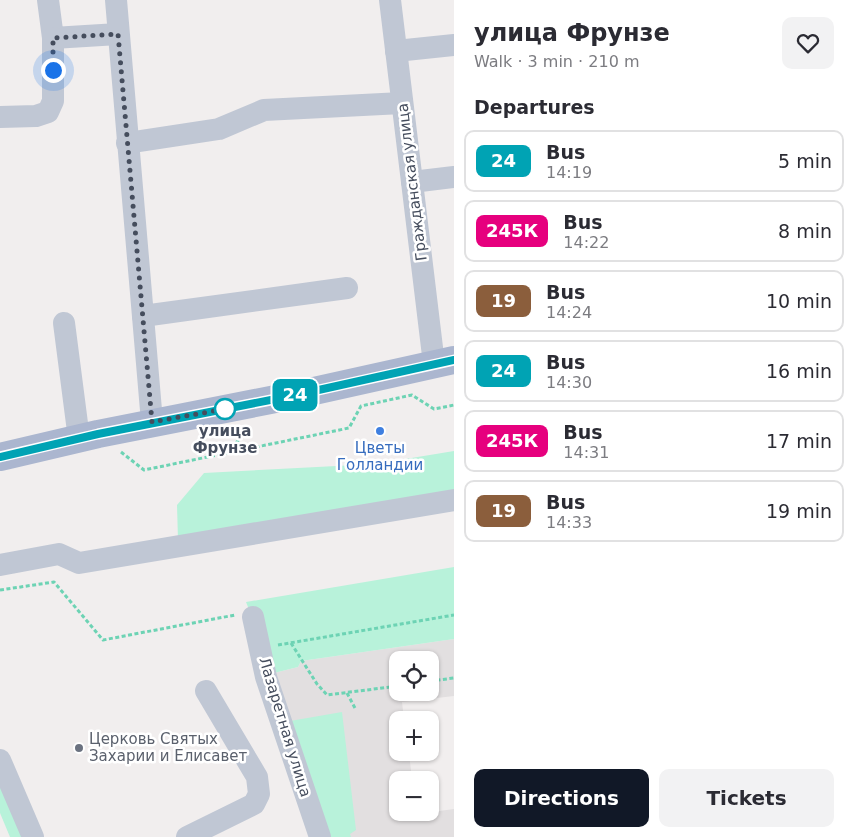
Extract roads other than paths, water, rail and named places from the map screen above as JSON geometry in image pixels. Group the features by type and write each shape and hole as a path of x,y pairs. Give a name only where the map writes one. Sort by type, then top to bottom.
{"main road":[{"path":"0,457 152,422 296,395 444,362"}],"street":[{"path":"0,117 36,116 48,112 53,101 53,38 48,0"},
{"path":"116,0 152,422"},
{"name":"Гражданская улица","path":"390,0 412,182 444,362"},
{"path":"53,38 118,34"},
{"path":"396,51 454,45"},
{"path":"127,143 219,129 264,110 402,103"},
{"path":"412,182 454,177"},
{"path":"143,316 347,288"},
{"path":"64,323 79,439"},
{"path":"0,565 59,554 80,563 454,500"},
{"name":"Лазаретная улица","path":"253,617 266,677 320,837"},
{"path":"187,837 254,804 259,794 257,777 206,691"},
{"path":"0,760 33,837"}],"place":[{"name":"улица Фрунзе","path":"225,409"},
{"name":"Цветы Голландии","path":"380,431"},
{"name":"Церковь Святых Захарии и Елисавет","path":"79,748"}]}
